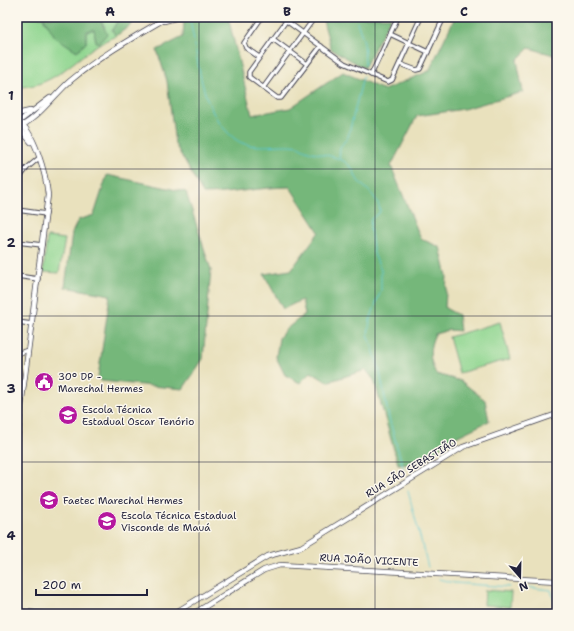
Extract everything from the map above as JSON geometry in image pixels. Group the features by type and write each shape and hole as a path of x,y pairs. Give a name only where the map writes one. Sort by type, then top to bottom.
{"main road":[{"path":"18,124 69,82 109,52 168,17"},
{"path":"160,22 178,17"},
{"path":"18,124 55,95"},
{"path":"17,114 34,110"},
{"path":"17,438 48,195 47,180 39,158 34,147 18,124"},
{"name":"RUA SÃO SEBASTIÃO","path":"182,609 250,567 282,551 301,547 463,447 557,414"},
{"name":"RUA JOÃO VICENTE","path":"193,614 264,570 280,565 557,580"},
{"path":"173,614 182,609 185,614"},
{"path":"17,611 44,614"}],"street":[{"path":"259,57 246,48 244,43 262,17"},
{"path":"281,17 287,19 303,33 344,63 390,82 400,64 421,17"},
{"path":"263,88 315,17"},
{"path":"371,75 398,17"},
{"path":"400,64 418,70 444,17"},
{"path":"287,19 259,57 248,75 263,88 277,98 281,98 320,46"},
{"path":"390,34 428,52"},
{"path":"273,39 307,64"},
{"path":"17,181 27,168 39,158"},
{"path":"17,210 46,214"},
{"path":"17,242 42,245"},
{"path":"17,276 38,279"},
{"path":"17,322 32,324"},
{"path":"17,354 28,350"}],"green space":[{"path":"17,17 43,17 45,22 77,51 86,43 86,32 94,29 96,42 105,27 99,17 120,17 112,30 116,36 96,46 50,79 29,86 17,87"},
{"path":"43,17 99,17 107,34 99,43 96,42 94,29 86,32 86,43 77,51 55,37"},
{"path":"120,17 138,17 131,25 116,36 112,30"},
{"path":"193,17 228,17 252,115 290,108 343,72 384,90 429,71 455,17 554,17 557,26 557,56 529,48 517,60 523,92 464,109 417,116 391,166 421,239 440,247 447,276 445,308 458,315 460,331 449,330 435,334 430,349 434,369 436,374 461,381 485,400 489,421 456,437 414,465 398,464 374,380 366,370 327,382 311,372 300,383 285,375 276,357 279,338 285,330 305,314 302,300 283,309 264,274 291,270 319,232 290,187 203,194 175,144 167,81 157,50 183,37 184,21"},
{"path":"322,17 391,17 364,68 331,49"},
{"path":"107,175 186,192 211,270 203,359 183,389 101,381 98,377 110,295 65,287 72,233 78,220 94,215"},
{"path":"47,237 65,239 59,273 43,272"},
{"path":"500,322 510,359 459,373 449,337"},
{"path":"485,590 511,592 510,607 484,605"}],"waterway":[{"path":"189,17 198,66 207,98 213,113 223,127 235,139 242,143 257,146 298,146 310,152 331,156 341,160 351,167 358,181 378,203 380,212 371,219 370,228 374,254 381,270 381,290 370,320 368,334 379,368 389,418 404,471"},
{"path":"357,22 364,42 365,65"},
{"path":"339,159 340,147 348,137 363,77"},
{"path":"408,491 428,567"},
{"path":"439,579 454,583 509,587"},
{"path":"524,587 551,590 555,603 554,614"}],"place":[{"name":"30º DP - Marechal Hermes","path":"44,382"},
{"name":"Escola Técnica Estadual Oscar Tenório","path":"68,415"},
{"name":"Faetec Marechal Hermes","path":"49,500"},
{"name":"Escola Técnica Estadual Visconde de Mauá","path":"107,521"}]}
